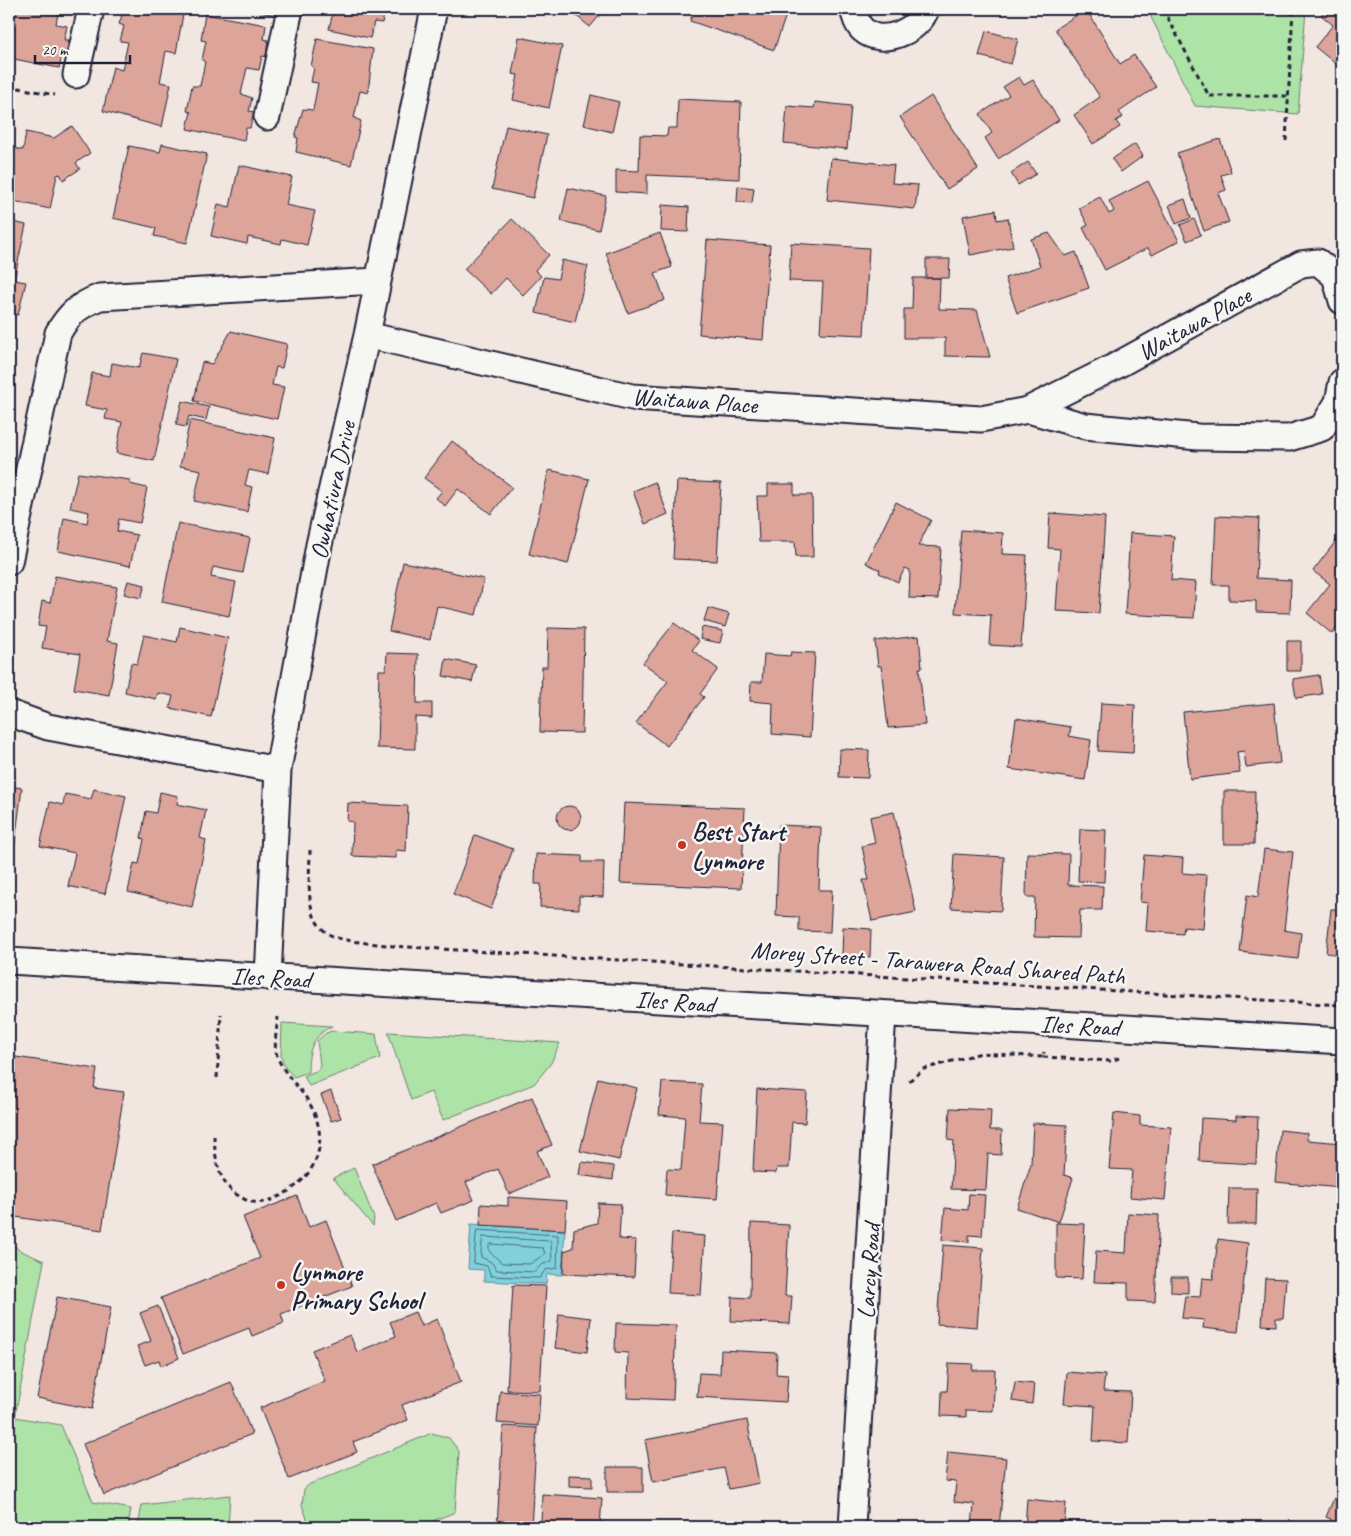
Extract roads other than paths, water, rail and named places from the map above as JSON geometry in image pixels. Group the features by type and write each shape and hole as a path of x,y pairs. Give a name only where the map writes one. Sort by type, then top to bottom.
{"street":[{"path":"76,75 91,9"},
{"path":"267,117 290,9"},
{"name":"Owhatiura Drive","path":"268,977 278,770 319,545 367,335 376,281 434,9"},
{"path":"853,9 862,30 871,36 884,37 899,35 912,27 924,15 926,9"},
{"name":"Waitawa Place","path":"367,335 632,397 980,419 1028,410 1112,368 1301,264 1318,262 1335,276 1342,302"},
{"path":"9,562 58,333 68,315 82,303 100,297 376,281"},
{"name":"Waitawa Place","path":"1028,410 1085,426 1198,438 1289,438 1322,428 1338,402 1342,382"},
{"path":"9,713 48,727 278,770"},
{"name":"Iles Road","path":"9,961 1342,1041"},
{"name":"Larcy Road","path":"852,1527 883,1014"}],"water":[{"path":"471,1224 565,1230 562,1275 547,1274 546,1284 484,1281 484,1270 468,1269"}],"place":[{"name":"Best Start Lynmore","path":"682,845"},
{"name":"Lynmore Primary School","path":"281,1285"}]}
